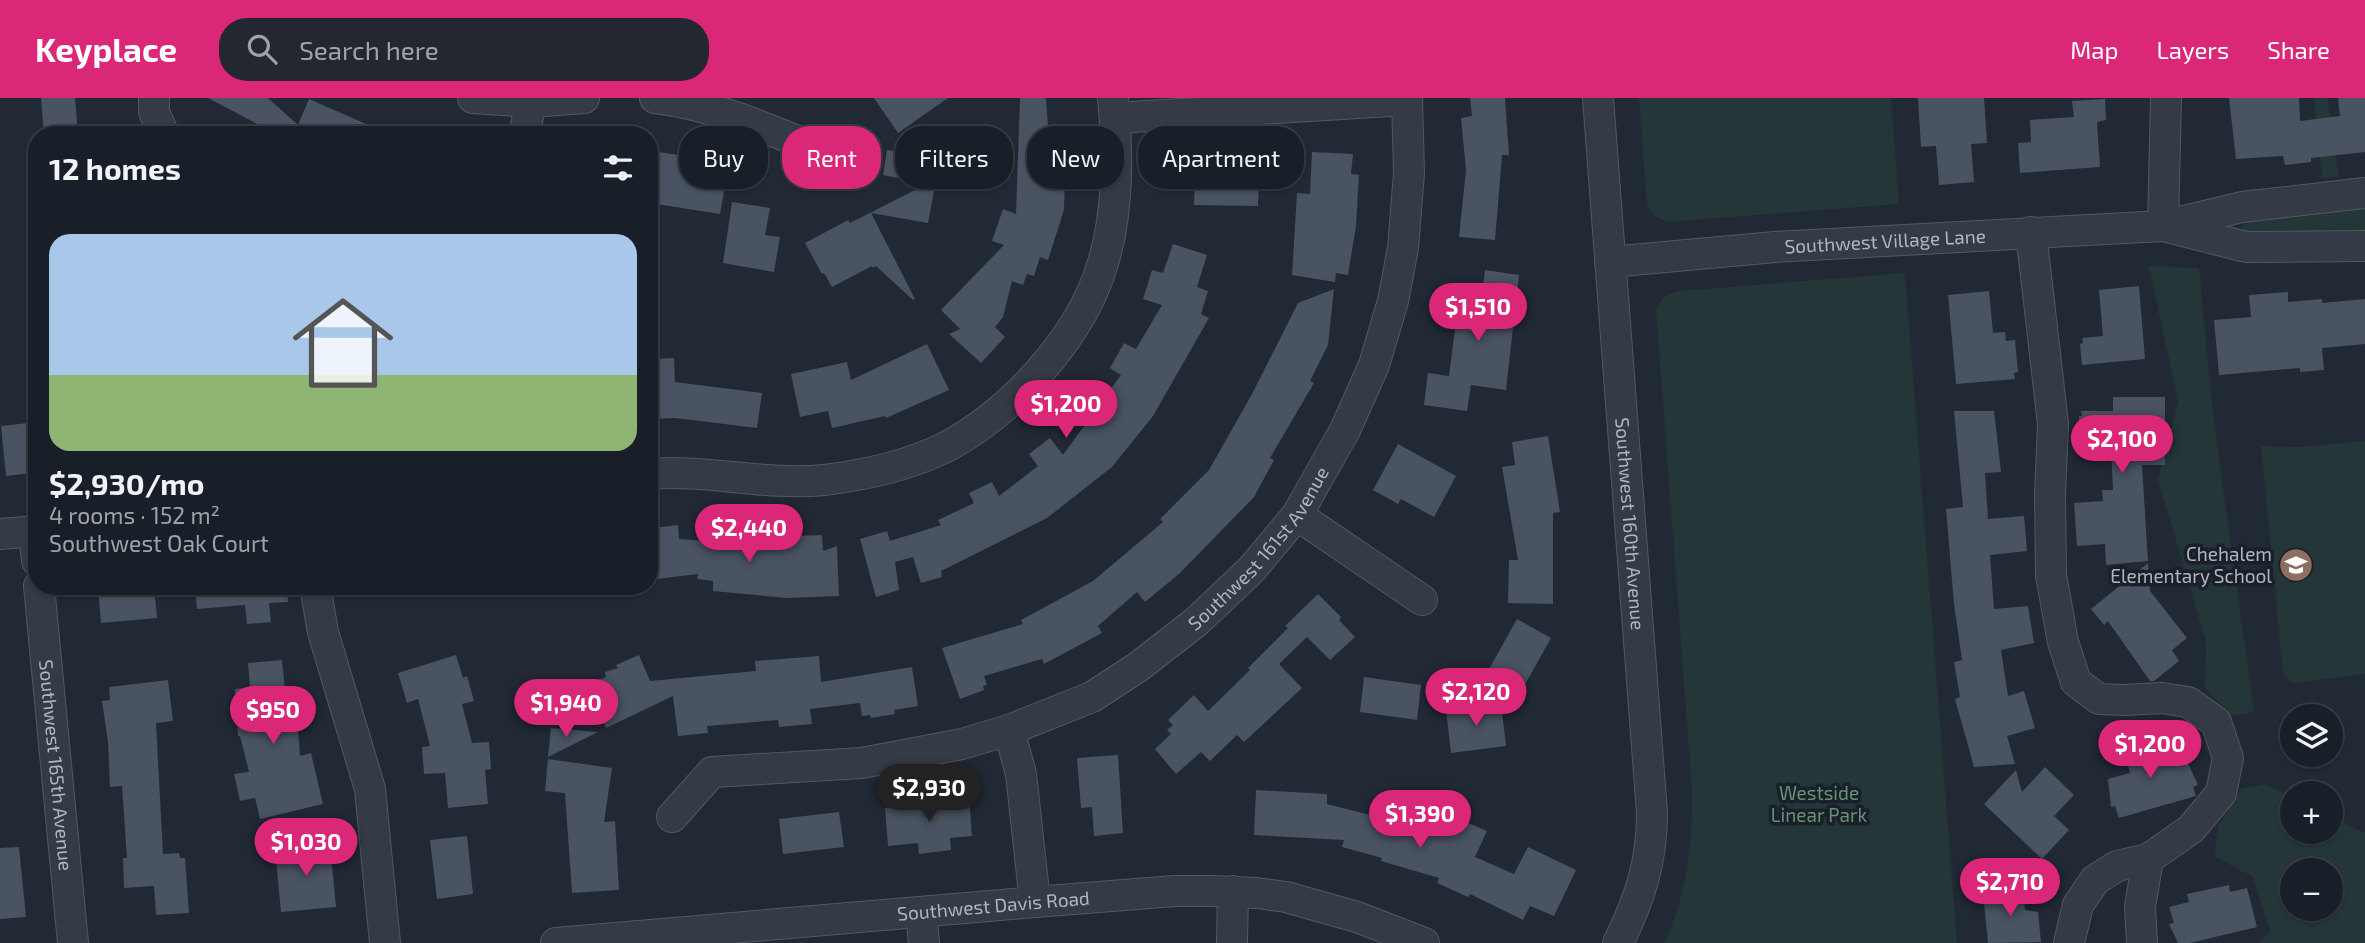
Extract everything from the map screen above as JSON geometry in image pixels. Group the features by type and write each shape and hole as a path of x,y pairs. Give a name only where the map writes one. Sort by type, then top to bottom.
{"street":[{"path":"154,98 154,112 160,126"},
{"path":"473,98 531,102 584,98"},
{"path":"654,98 676,100 736,116 782,135"},
{"name":"Southwest 160th Avenue","path":"1598,98 1652,813 1650,859 1638,900 1618,943"},
{"path":"2163,226 2166,98"},
{"path":"658,474 685,472 787,481 862,475 905,464 946,447 981,424 1015,396 1045,365 1066,337 1098,278 1111,229 1115,187 1114,108 1407,99"},
{"name":"Southwest 161st Avenue","path":"672,817 712,772 862,763 962,744 1009,730 1092,697 1138,667 1205,613 1251,570 1297,515 1345,430 1369,376 1393,301 1403,248 1408,186 1407,99"},
{"path":"526,126 531,102"},
{"name":"Southwest Village Lane","path":"1610,262 1775,247 2163,226 2242,207 2365,193"},
{"name":"Southwest Village Lane","path":"2163,226 2246,247 2365,246"},
{"path":"2031,232 2053,424 2051,575 2063,642 2076,682 2099,699 2162,698 2188,702 2216,722 2228,758 2221,793 2191,829 2148,859 2117,866 2095,880 2078,905 2069,943"},
{"path":"1297,515 1422,600"},
{"path":"0,534 28,532"},
{"name":"Southwest 165th Avenue","path":"40,595 74,943"},
{"path":"317,595 323,632 370,789 385,943"},
{"path":"1009,730 1021,774 1035,902"},
{"path":"2142,943 2140,907 2148,859"},
{"name":"Southwest Davis Road","path":"556,943 1175,891 1233,891 1286,897 1323,907 1391,929 1424,943"},
{"path":"1231,943 1233,891"},
{"path":"921,912 924,943"}],"green space":[{"path":"1639,98 1891,98 1899,204 1664,221 1653,213 1647,204"},
{"path":"2314,98 2328,98 2339,177 2322,178"},
{"path":"2365,208 2365,234 2278,236 2243,232 2242,226 2248,222"},
{"path":"2149,266 2199,268 2213,414 2254,712 2232,716 2205,688 2206,641 2158,480 2178,402"},
{"name":"Westside Linear Park","path":"1905,273 1957,943 1665,943 1687,868 1692,791 1656,309 1663,297 1678,291"},
{"path":"2365,441 2365,674 2292,683 2283,673 2261,446 2300,447"},
{"path":"2265,784 2280,792 2280,844 2343,844 2343,823 2365,833 2365,943 2259,943 2270,931 2253,877 2214,856 2218,826 2241,789"}],"building":[{"path":"41,98 75,98 77,126 43,126"},
{"path":"208,98 268,98 298,125 309,99 371,126 261,126"},
{"path":"874,98 948,98 908,126 895,126 895,129"},
{"path":"1020,98 1046,98 1048,126 1027,126 1027,189 1065,189 1064,210 1048,260 1040,257 1034,276 1027,274 1023,285 1012,281 1003,317 995,327 1005,337 981,363 949,334 960,329 941,310 1004,245 992,241 1003,209 1016,214"},
{"path":"1470,98 1505,98 1509,155 1502,155 1495,240 1459,237 1466,170 1461,118 1472,116"},
{"path":"1918,98 1984,98 1987,143 1971,144 1974,182 1939,185 1936,146 1921,147"},
{"path":"2229,98 2299,98 2300,121 2340,116 2338,98 2365,98 2365,152 2311,158 2311,162 2285,165 2283,156 2236,159"},
{"path":"2105,99 2106,120 2097,122 2100,167 2020,173 2018,143 2031,142 2030,120 2074,117 2072,101"},
{"path":"887,150 895,151 895,177 883,175"},
{"path":"659,152 679,155 679,189 724,189 720,214 658,204"},
{"path":"1312,152 1353,154 1351,174 1359,175 1356,226 1348,275 1336,273 1335,282 1292,275 1297,193 1310,194"},
{"path":"917,189 934,189 928,223 871,213 915,299 876,266 832,287 805,243 848,220 850,223"},
{"path":"1194,189 1258,189 1258,206 1194,205"},
{"path":"732,202 770,208 765,235 780,237 774,272 723,263"},
{"path":"1173,244 1207,255 1197,287 1208,291 1201,314 1209,318 1153,416 1112,467 1047,518 941,571 942,577 921,583 913,557 895,562 899,590 876,597 860,539 887,531 890,541 941,525 938,520 974,503 969,493 992,482 999,496 1038,466 1029,454 1050,438 1063,455 1121,375 1110,368 1124,343 1136,349 1162,305 1143,299 1152,270 1163,273"},
{"path":"1485,270 1519,275 1506,390 1471,385 1467,411 1424,405 1428,373 1449,376 1455,329 1446,328 1450,297 1481,301"},
{"path":"2139,286 2145,359 2082,365 2082,338 2103,336 2099,290"},
{"path":"1334,289 1328,345 1310,381 1314,383 1270,458 1274,460 1254,497 1180,573 1145,602 1137,592 1098,626 1102,633 1044,664 1042,659 984,676 987,685 983,686 984,690 960,699 942,648 1023,624 1021,620 1093,581 1163,522 1160,519 1209,470 1252,394 1298,303"},
{"path":"1989,291 1993,333 2005,332 2006,341 2015,340 2018,372 2014,373 2015,379 1956,384 1948,295"},
{"path":"2288,292 2288,302 2322,299 2322,303 2365,299 2365,344 2322,348 2324,370 2300,372 2300,368 2219,375 2214,320 2251,317 2249,295"},
{"path":"927,344 949,390 886,418 885,416 832,428 828,411 800,417 791,374 847,362 851,380"},
{"path":"674,358 675,382 762,393 757,428 675,418 658,419 658,359"},
{"path":"2113,397 2165,397 2165,465 2142,465 2148,561 2106,565 2105,544 2077,546 2074,503 2103,501 2102,490 2113,490 2111,450 2081,450 2081,445 2078,445 2081,411 2113,411"},
{"path":"1954,411 1994,411 2001,472 1985,473 1988,519 2024,516 2027,551 1990,555 1994,609 2028,606 2034,643 2001,650 2008,696 2024,691 2035,728 2007,736 2015,764 1974,767 1955,699 1960,697 1954,662 1962,660 1946,509 1963,507"},
{"path":"28,423 28,473 6,476 1,426"},
{"path":"1548,436 1560,512 1553,513 1553,604 1508,603 1509,560 1518,560 1502,467 1515,465 1512,442"},
{"path":"1398,444 1456,476 1434,517 1401,499 1398,504 1373,490"},
{"path":"678,525 679,539 736,543 737,532 768,534 767,537 822,535 823,551 837,546 839,596 787,598 713,591 713,581 697,579 698,574 658,579 658,527"},
{"path":"2148,563 2150,591 2187,638 2172,650 2179,661 2154,681 2150,681 2108,621 2104,625 2091,609"},
{"path":"1318,594 1341,617 1339,620 1355,637 1330,660 1307,637 1279,664 1302,688 1244,742 1237,735 1210,761 1201,752 1176,774 1155,749 1171,734 1167,730 1173,725 1168,720 1194,695 1208,711 1250,670 1248,668 1288,628 1285,626"},
{"path":"99,595 155,595 157,618 101,623"},
{"path":"196,595 288,595 288,602 269,603 271,622 247,624 245,605 197,609"},
{"path":"1517,619 1551,638 1523,688 1489,669"},
{"path":"456,655 463,678 467,676 474,701 462,704 472,743 489,742 491,769 485,770 488,804 448,808 445,773 424,774 422,747 430,746 418,699 407,703 398,673"},
{"path":"639,655 650,681 756,671 755,661 819,656 821,682 912,667 918,706 871,718 870,715 862,716 860,703 810,709 812,724 779,727 778,720 707,726 708,733 678,736 673,696 606,728 591,697 595,695 590,684 606,677 605,672 618,668 616,665"},
{"path":"282,660 286,699 296,699 300,756 311,753 323,804 260,819 255,798 240,801 234,774 249,772 238,736 235,689 250,687 248,663"},
{"path":"1364,677 1421,685 1417,720 1360,712"},
{"path":"168,680 173,721 156,723 163,854 179,853 180,858 185,858 189,913 156,915 154,886 124,888 123,858 127,858 122,786 110,787 108,742 102,701 110,700 109,687"},
{"path":"1501,703 1506,746 1451,753 1446,709"},
{"path":"551,728 598,732 548,757"},
{"path":"2158,737 2165,764 2186,759 2198,785 2193,787 2196,796 2119,818 2115,806 2111,807 2108,779 2130,773 2123,747"},
{"path":"1118,755 1123,833 1094,836 1092,807 1081,808 1077,758"},
{"path":"548,759 612,768 604,822 615,821 619,890 572,893 565,793 545,791"},
{"path":"2045,767 2074,795 2054,816 2069,830 2042,859 1984,804 2016,770 2022,792"},
{"path":"1256,790 1327,794 1327,804 1441,833 1449,815 1487,831 1475,857 1514,874 1528,847 1576,870 1554,916 1530,906 1523,920 1470,894 1468,897 1437,883 1439,878 1342,847 1344,840 1254,835"},
{"path":"969,797 972,836 950,838 951,850 919,854 918,843 888,846 885,808 913,805 913,802"},
{"path":"839,812 844,847 783,854 779,819"},
{"path":"467,836 473,894 437,899 430,840"},
{"path":"330,844 336,907 281,912 275,849"},
{"path":"19,847 26,917 0,919 0,848"},
{"path":"2229,885 2230,892 2247,888 2257,927 2190,943 2178,943 2169,924 2174,923 2169,907 2189,902 2187,894"},
{"path":"2023,888 2025,910 2038,912 2041,942 1988,943 1983,892"}],"place":[{"name":"Chehalem Elementary School","path":"2296,565"}]}
